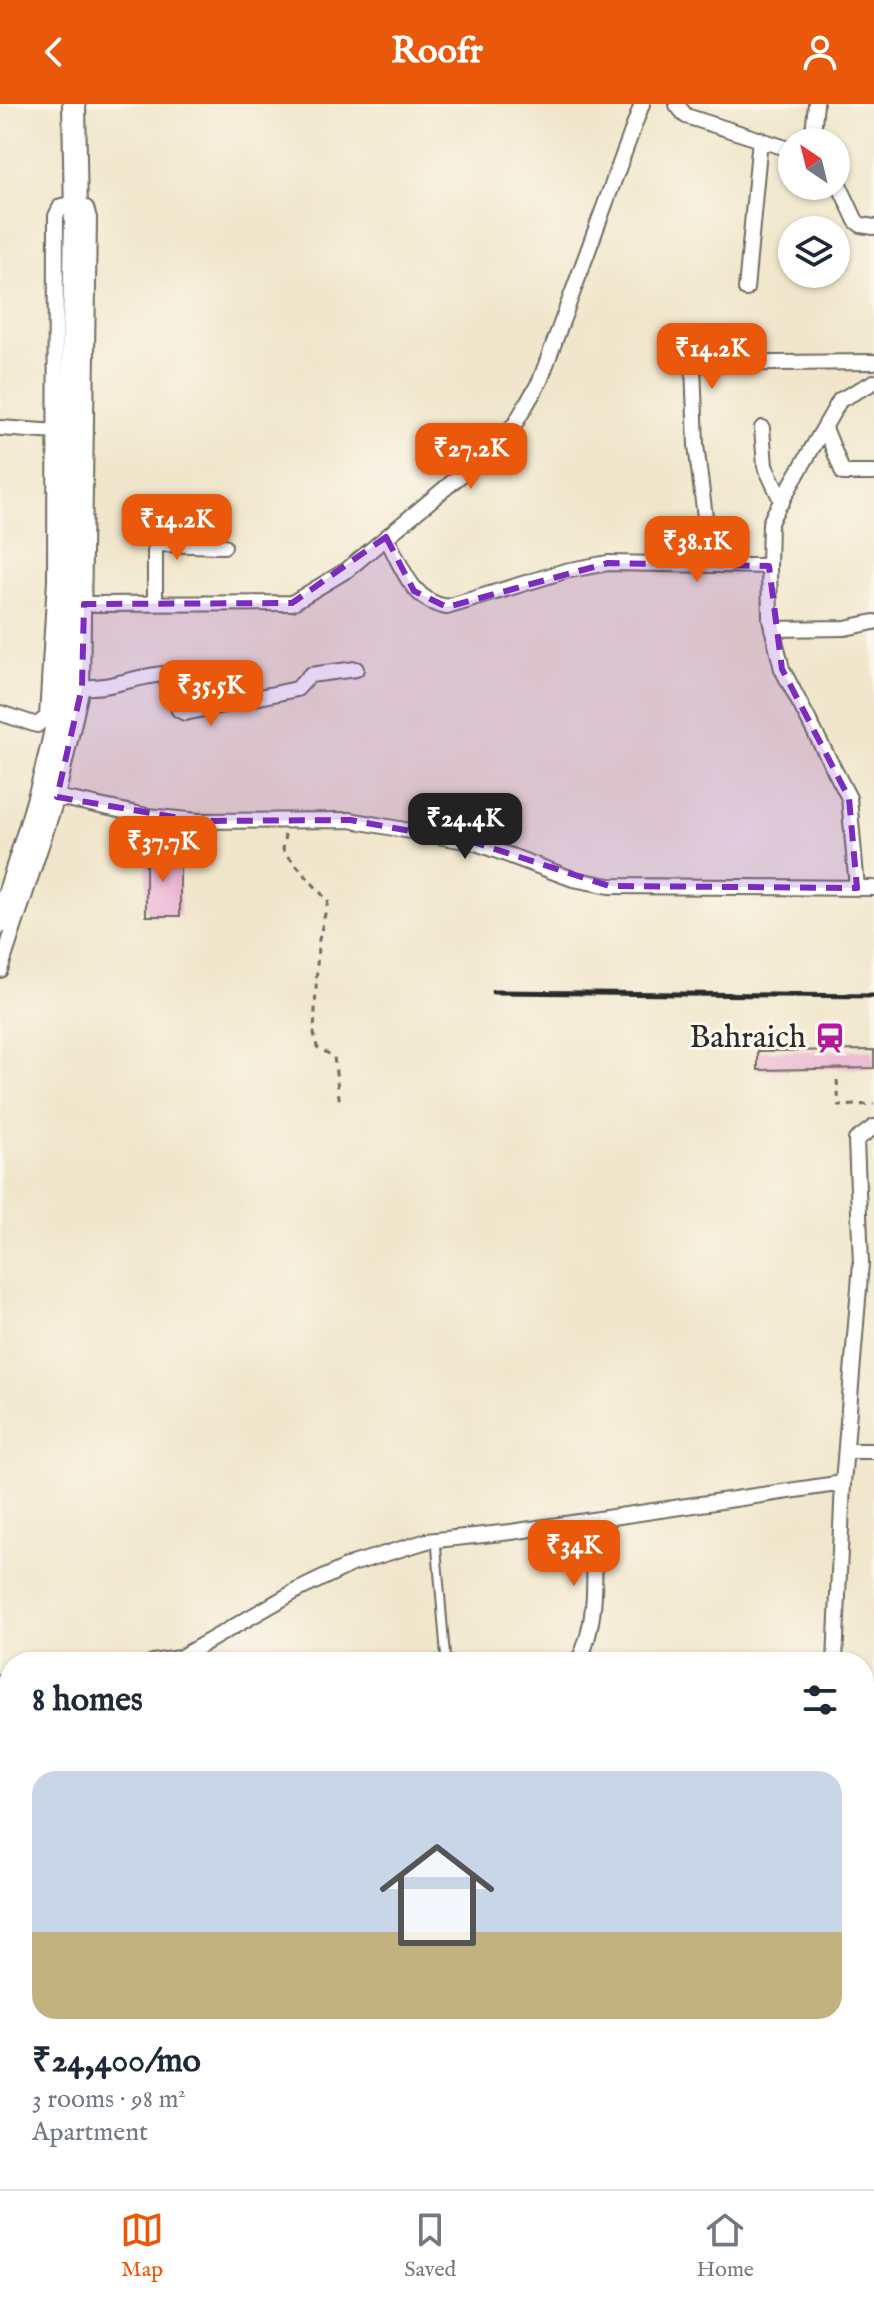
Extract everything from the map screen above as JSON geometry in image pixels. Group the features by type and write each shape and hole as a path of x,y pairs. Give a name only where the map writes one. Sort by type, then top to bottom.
{"main road":[{"path":"0,922 42,796 60,724 68,659 76,209 74,104"}],"street":[{"path":"84,604 292,603 347,570 479,460 515,424 540,381 642,104"},
{"path":"677,104 686,116 778,145"},
{"path":"813,128 816,104"},
{"path":"746,289 760,139"},
{"path":"846,200 856,221 874,227"},
{"path":"0,713 37,725 47,717 55,580 56,216 61,206 86,208 89,218 82,687 57,797 0,970"},
{"path":"711,565 695,436 693,364 874,362"},
{"path":"857,888 849,798 791,691 772,629 770,523 840,400 874,382"},
{"path":"0,428 57,432"},
{"path":"762,428 765,466 782,502"},
{"path":"825,428 843,473 874,473"},
{"path":"386,537 414,591 432,604 447,607 474,602 565,571 608,563 769,566"},
{"path":"155,604 155,550 158,544 224,546"},
{"path":"772,629 845,628 874,622"},
{"path":"82,687 103,688 136,677 164,674 179,710 185,713 297,689 310,675 356,669"},
{"path":"57,797 147,816 198,821 350,820 476,843 573,879 599,885 874,888"},
{"path":"835,1652 843,1483 861,1263 856,1140 874,1127"},
{"path":"848,1451 874,1451"},
{"path":"193,1652 296,1591 352,1564 436,1540 843,1483"},
{"path":"582,1652 589,1633 592,1606 593,1520"}],"lane":[{"path":"436,1540 445,1652"}],"path":[{"path":"286,819 283,850 328,901 318,944 314,1033 317,1047 334,1057 340,1105"},
{"path":"837,1080 839,1106 874,1104"}],"highlighted area":[{"path":"386,537 414,591 447,607 608,563 769,566 782,669 849,798 857,888 609,886 476,843 350,820 198,821 57,797 82,687 84,604 292,603"}],"building":[{"path":"146,851 180,851 180,916 146,916"},
{"name":"Bahraich","path":"874,1050 874,1068 758,1070 758,1051"}],"railway":[{"path":"493,992 874,996"}],"place":[{"name":"Bahraich","path":"830,1038"}]}
